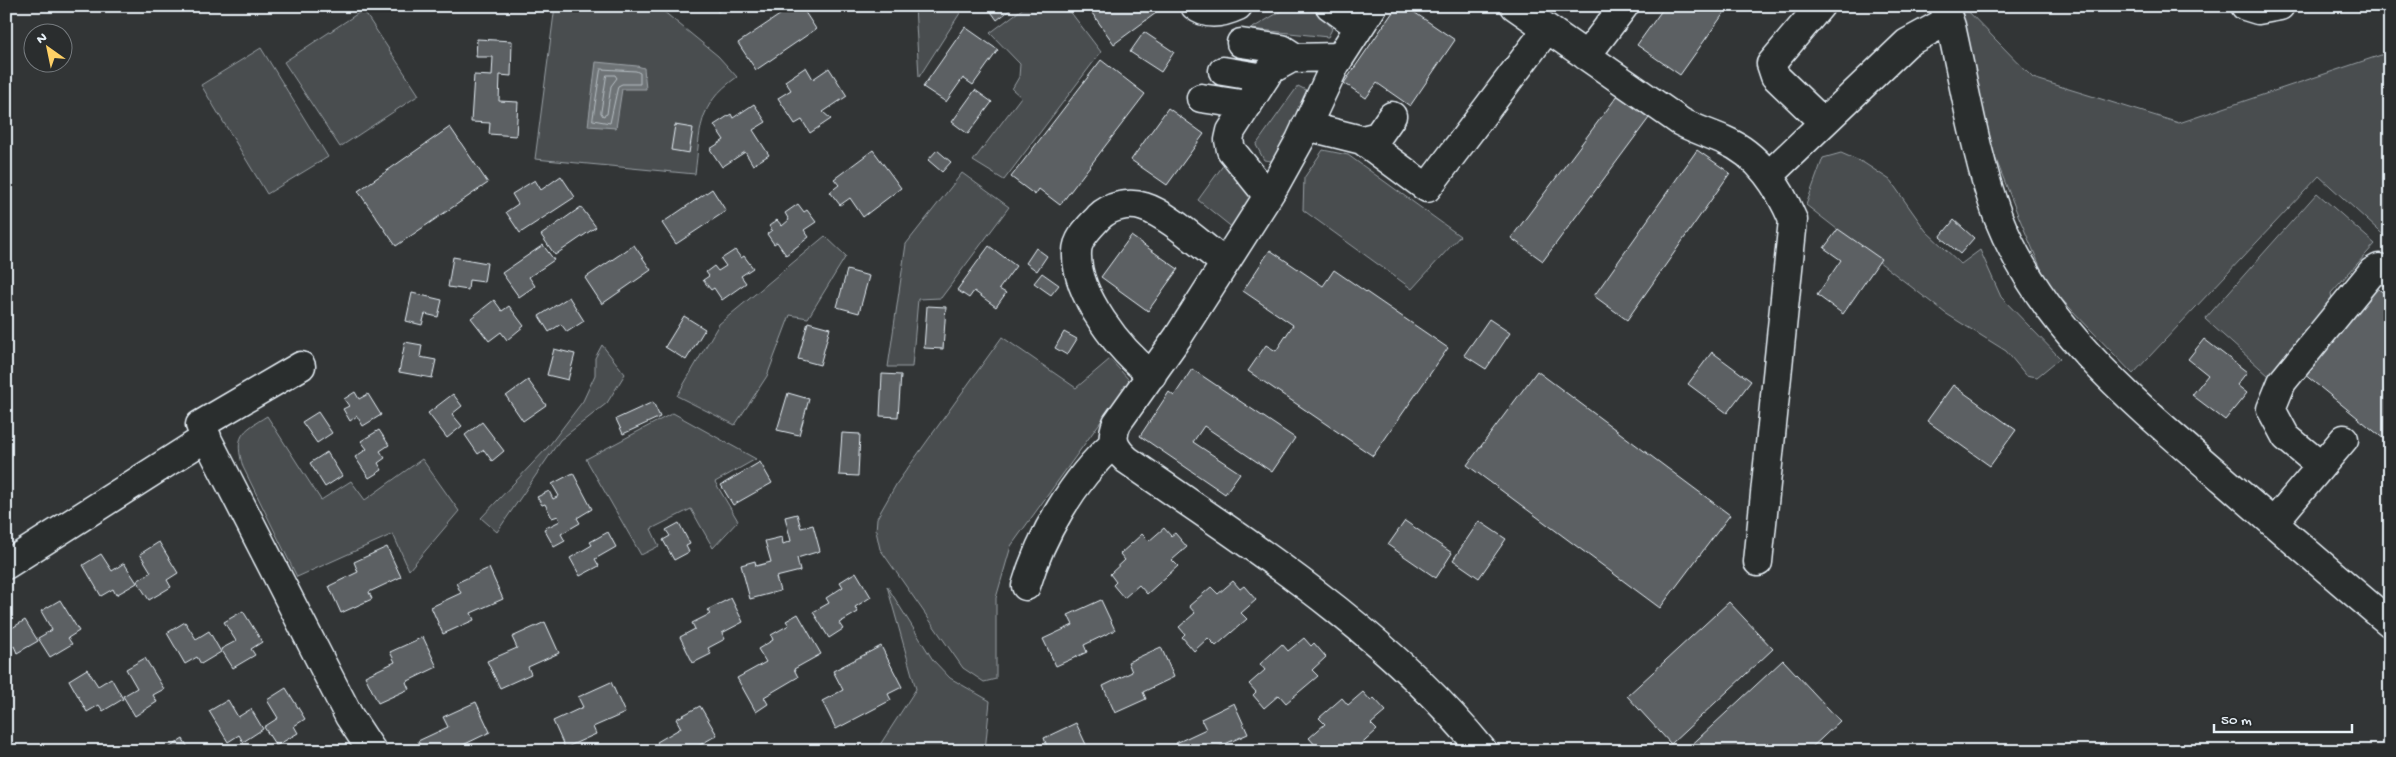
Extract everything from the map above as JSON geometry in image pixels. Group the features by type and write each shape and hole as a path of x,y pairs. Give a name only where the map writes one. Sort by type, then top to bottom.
{"street":[{"path":"1195,6 1200,10 1214,13 1226,12 1238,6"},
{"path":"1330,6 1366,16 1340,56 1306,126 1268,196 1152,375 1117,423 1113,433 1113,444 1127,460 1272,561 1362,628 1401,662 1483,751"},
{"path":"1515,6 1681,122 1747,152 1769,175 1783,197 1793,220 1758,562"},
{"path":"1586,56 1624,6"},
{"path":"1820,6 1771,64 1775,76 1823,122"},
{"path":"2245,6 2258,10 2280,6"},
{"path":"1769,175 1908,43 1946,13 1986,178 2005,232 2034,284 2057,318 2088,356 2123,390 2273,523 2390,623"},
{"path":"1306,126 1362,140 1427,188 1547,29"},
{"path":"1268,196 1231,150 1229,140 1231,131 1269,79 1282,49 1221,71 1269,79 1340,56"},
{"path":"1362,140 1378,136 1392,116"},
{"path":"1152,375 1127,353 1099,316 1079,268 1077,251 1080,239 1102,214 1114,208 1130,204 1145,207 1159,214 1225,263"},
{"path":"2321,466 2286,437 2271,409 2274,399 2282,382 2372,272 2379,268 2390,272"},
{"path":"301,366 200,425 349,716 372,751"},
{"path":"6,565 206,437"},
{"path":"2273,523 2344,439"},
{"path":"1026,586 1035,558 1054,520 1094,461 1113,444"}],"shaded area":[{"path":"555,6 657,6 718,56 737,77 714,98 707,109 700,131 695,174 535,159"},
{"path":"915,6 961,6 962,10 919,77"},
{"path":"1026,6 1066,6 1101,52 1004,180 973,161 1021,97 1012,89 1019,77 1020,64 990,33"},
{"path":"1963,6 2033,78 2179,123 2390,52 2390,241 2319,176 2133,374 2048,285 1962,74"},
{"path":"1286,8 1308,9 1318,13 1332,29 1328,37 1251,29"},
{"path":"363,10 419,95 340,147 284,62"},
{"path":"261,48 328,157 267,194 201,85"},
{"path":"1298,86 1310,92 1281,150 1271,161 1264,160 1256,145"},
{"path":"1323,150 1348,155 1460,236 1412,289 1303,210 1304,178"},
{"path":"1841,153 1864,163 1890,180 1926,231 1961,264 1980,250 2001,297 2060,358 2037,377 2026,375 2006,351 1945,313 1806,205 1823,158"},
{"path":"1227,160 1245,178 1252,199 1234,229 1198,200"},
{"path":"962,173 1009,207 941,298 918,299 912,367 888,367 906,244"},
{"path":"2317,193 2375,244 2331,293 2333,305 2269,376 2205,319"},
{"path":"825,236 846,256 808,318 790,315 767,376 735,425 677,396 719,324"},
{"path":"1002,337 1076,388 1110,359 1130,381 1011,546 996,598 996,679 984,682 963,668 880,549 876,531 877,518 897,483"},
{"path":"602,345 625,374 607,403 560,440 497,532 481,518 548,447 583,401 595,375 595,358"},
{"path":"673,413 756,459 715,482 738,521 713,548 691,509 651,529 659,546 641,555 586,459"},
{"path":"267,416 321,500 351,481 365,500 422,459 459,511 409,570 393,534 297,577 243,467 240,457 239,448 242,436 251,426"},
{"path":"887,586 933,660 950,678 990,701 985,751 876,751 916,689"}],"water":[{"path":"596,62 644,68 646,89 622,89 616,128 588,126"}],"building":[{"path":"714,6 726,6 718,12"},
{"path":"793,6 801,6 816,29 756,70 738,43"},
{"path":"987,6 1015,6 997,20"},
{"path":"1087,6 1151,6 1156,13 1114,44"},
{"path":"1397,6 1405,6 1455,40 1410,106 1377,83 1366,98 1344,83"},
{"path":"1665,6 1729,6 1680,75 1637,45"},
{"path":"965,27 998,50 973,85 963,78 946,102 923,87"},
{"path":"1144,32 1174,52 1161,72 1130,52"},
{"path":"477,39 512,41 511,76 500,75 499,101 518,102 516,136 489,134 490,123 471,122 474,75 492,76 493,57 476,57"},
{"path":"1101,60 1145,94 1060,205 1039,189 1035,195 1011,177"},
{"path":"806,67 813,79 829,68 847,96 823,112 831,119 810,133 802,120 795,124 778,98 791,90 785,81"},
{"path":"975,90 992,102 968,134 952,122"},
{"path":"1618,95 1649,118 1543,261 1511,238"},
{"path":"754,104 766,122 753,130 769,155 753,165 745,152 722,167 710,149 724,140 714,125 731,114 733,118"},
{"path":"1168,108 1204,134 1167,185 1131,160"},
{"path":"675,125 693,128 689,153 671,150"},
{"path":"450,127 488,183 396,246 358,191"},
{"path":"873,150 901,188 863,217 850,198 840,205 830,192 839,185 834,179"},
{"path":"937,150 951,162 942,172 928,160"},
{"path":"1697,150 1730,173 1627,320 1594,296"},
{"path":"561,176 575,197 520,233 506,212 518,204 512,194 535,180 541,190"},
{"path":"712,189 726,211 676,244 662,223"},
{"path":"798,204 804,212 807,210 816,222 804,230 809,237 786,255 777,242 774,244 767,234 772,230 769,226 777,220 782,226 789,220 785,213"},
{"path":"581,207 596,227 555,255 541,235"},
{"path":"1954,220 1974,238 1960,254 1940,237"},
{"path":"1838,229 1881,259 1843,314 1817,295 1841,260 1824,248"},
{"path":"1131,236 1178,269 1148,311 1101,277"},
{"path":"543,245 554,260 529,277 535,286 519,297 502,273"},
{"path":"634,245 651,270 602,304 585,278"},
{"path":"989,246 1016,266 999,289 1006,293 996,307 974,291 969,298 957,290"},
{"path":"1036,248 1047,256 1037,271 1026,263"},
{"path":"735,250 741,258 744,256 753,268 741,276 746,283 722,300 714,288 711,290 703,280 709,276 706,272 714,266 718,271 726,266 721,259"},
{"path":"1270,250 1323,286 1334,270 1448,348 1373,456 1248,371 1266,345 1276,351 1293,325 1243,291"},
{"path":"453,257 487,263 484,282 469,280 468,290 448,287"},
{"path":"847,270 869,276 859,313 837,307"},
{"path":"1042,273 1059,285 1051,295 1034,283"},
{"path":"2376,287 2390,298 2390,444 2304,374"},
{"path":"412,293 442,300 438,317 425,314 422,325 406,321"},
{"path":"569,297 584,321 567,332 561,324 549,332 539,316"},
{"path":"494,300 502,311 509,306 524,326 507,340 501,332 489,341 471,318"},
{"path":"927,306 946,307 943,349 924,348"},
{"path":"684,316 705,329 686,360 665,347"},
{"path":"1489,319 1510,333 1486,369 1464,355"},
{"path":"808,322 830,328 820,365 798,359"},
{"path":"1064,332 1077,339 1067,355 1055,348"},
{"path":"2204,339 2247,372 2237,385 2247,393 2225,420 2192,395 2208,375 2188,359"},
{"path":"405,342 422,345 420,357 436,360 432,378 399,372"},
{"path":"554,349 575,354 568,380 547,375"},
{"path":"1712,352 1751,381 1727,413 1688,384"},
{"path":"1192,369 1295,438 1272,472 1204,426 1193,442 1240,473 1225,494 1140,436 1169,392 1174,396"},
{"path":"1537,371 1730,515 1660,608 1467,465"},
{"path":"882,374 901,375 898,417 880,416"},
{"path":"528,380 546,405 523,421 506,396"},
{"path":"1953,385 2016,430 1990,466 1927,421"},
{"path":"355,392 359,399 368,394 381,415 363,426 357,416 350,421 343,409 349,406 344,399"},
{"path":"788,393 809,399 799,435 777,430"},
{"path":"453,394 462,406 452,414 462,426 447,438 428,413"},
{"path":"653,402 660,417 623,434 616,419"},
{"path":"318,412 332,433 317,443 302,422"},
{"path":"482,422 504,451 492,461 484,450 478,454 465,435"},
{"path":"379,430 389,445 380,451 385,458 378,463 382,470 369,478 355,457 367,449 361,441"},
{"path":"842,433 860,434 858,476 839,475"},
{"path":"327,452 342,476 325,487 310,463"},
{"path":"760,462 772,483 733,505 721,485"},
{"path":"573,473 592,509 577,518 580,523 561,534 565,541 554,547 544,529 560,521 558,516 552,518 545,504 542,505 537,497 549,491 553,499 559,496 552,484"},
{"path":"797,514 801,528 813,525 820,551 797,558 800,571 776,577 780,591 750,599 741,565 755,561 756,566 771,562 765,541 782,537 783,544 791,541 785,517"},
{"path":"1405,521 1452,553 1436,578 1388,545"},
{"path":"1479,521 1506,539 1479,578 1453,560"},
{"path":"679,523 690,544 686,546 689,552 674,560 663,540 670,536 666,530"},
{"path":"1164,528 1171,536 1175,533 1187,547 1172,560 1178,566 1147,594 1139,585 1124,598 1113,585 1116,582 1110,574 1125,560 1120,554 1142,534 1149,541"},
{"path":"608,532 616,547 595,559 599,566 580,576 570,558 592,545 590,542"},
{"path":"159,542 178,573 167,580 171,587 149,600 137,581 151,572 140,554"},
{"path":"387,547 401,577 369,592 372,599 341,613 329,586 358,572 354,562"},
{"path":"101,554 112,571 124,563 137,583 116,595 113,589 101,596 83,565"},
{"path":"489,568 503,599 471,613 474,620 443,634 431,607 461,593 456,583"},
{"path":"856,572 871,597 855,607 858,612 839,623 843,629 829,638 813,612 829,603 826,598 843,587 840,582"},
{"path":"1233,581 1240,589 1244,586 1256,600 1241,613 1247,619 1216,646 1208,638 1194,651 1182,637 1185,634 1179,627 1195,613 1189,606 1211,587 1218,594"},
{"path":"731,598 743,622 722,633 725,639 708,648 711,654 693,663 680,637 695,629 692,623 710,614 707,610"},
{"path":"60,600 79,631 68,638 72,644 50,657 38,638 52,630 41,611"},
{"path":"1101,600 1115,630 1084,645 1087,652 1056,666 1043,639 1073,625 1068,615"},
{"path":"1729,602 1773,649 1671,744 1627,696"},
{"path":"243,611 262,642 251,649 255,655 233,668 221,649 236,641 224,622"},
{"path":"798,614 821,654 794,669 798,677 764,697 768,704 756,712 737,678 766,662 758,649 773,640 771,635 789,625 786,621"},
{"path":"6,618 12,628 25,620 38,641 17,653 14,646 6,651"},
{"path":"185,622 196,639 209,631 221,652 201,664 197,657 185,664 167,633"},
{"path":"545,622 559,653 528,667 531,674 500,688 487,661 517,648 512,637"},
{"path":"423,637 437,667 406,682 409,689 378,703 365,676 395,662 390,652"},
{"path":"1304,638 1311,646 1314,643 1326,657 1312,670 1318,676 1286,703 1279,695 1264,708 1253,695 1256,692 1249,684 1265,670 1260,664 1282,644 1288,651"},
{"path":"881,646 902,687 888,694 891,700 836,729 822,701 843,690 833,671"},
{"path":"1161,647 1174,677 1143,692 1146,699 1115,713 1103,686 1132,672 1128,662"},
{"path":"145,658 164,689 153,695 157,702 135,716 123,696 137,688 126,669"},
{"path":"1783,660 1840,721 1808,751 1685,751"},
{"path":"87,669 98,686 111,678 123,699 103,711 99,705 87,712 69,680"},
{"path":"611,682 625,713 593,727 596,734 565,748 553,721 583,707 578,697"},
{"path":"286,688 305,719 294,726 298,733 276,746 264,727 278,718 267,700"},
{"path":"1363,692 1371,701 1374,698 1386,711 1371,724 1377,730 1354,751 1314,751 1312,749 1316,746 1309,738 1325,724 1319,718 1342,698 1348,705"},
{"path":"228,700 238,717 251,709 263,729 243,742 239,735 228,742 209,711"},
{"path":"476,702 490,732 459,747 460,751 423,751 418,741 448,727 443,717"},
{"path":"1234,703 1248,734 1216,748 1218,751 1180,751 1176,743 1206,729 1201,719"},
{"path":"700,706 717,735 693,749 694,751 662,751 657,742 681,728 676,719"},
{"path":"1076,723 1089,751 1044,751 1048,749 1044,738"},
{"path":"183,739 190,751 164,751"}]}
